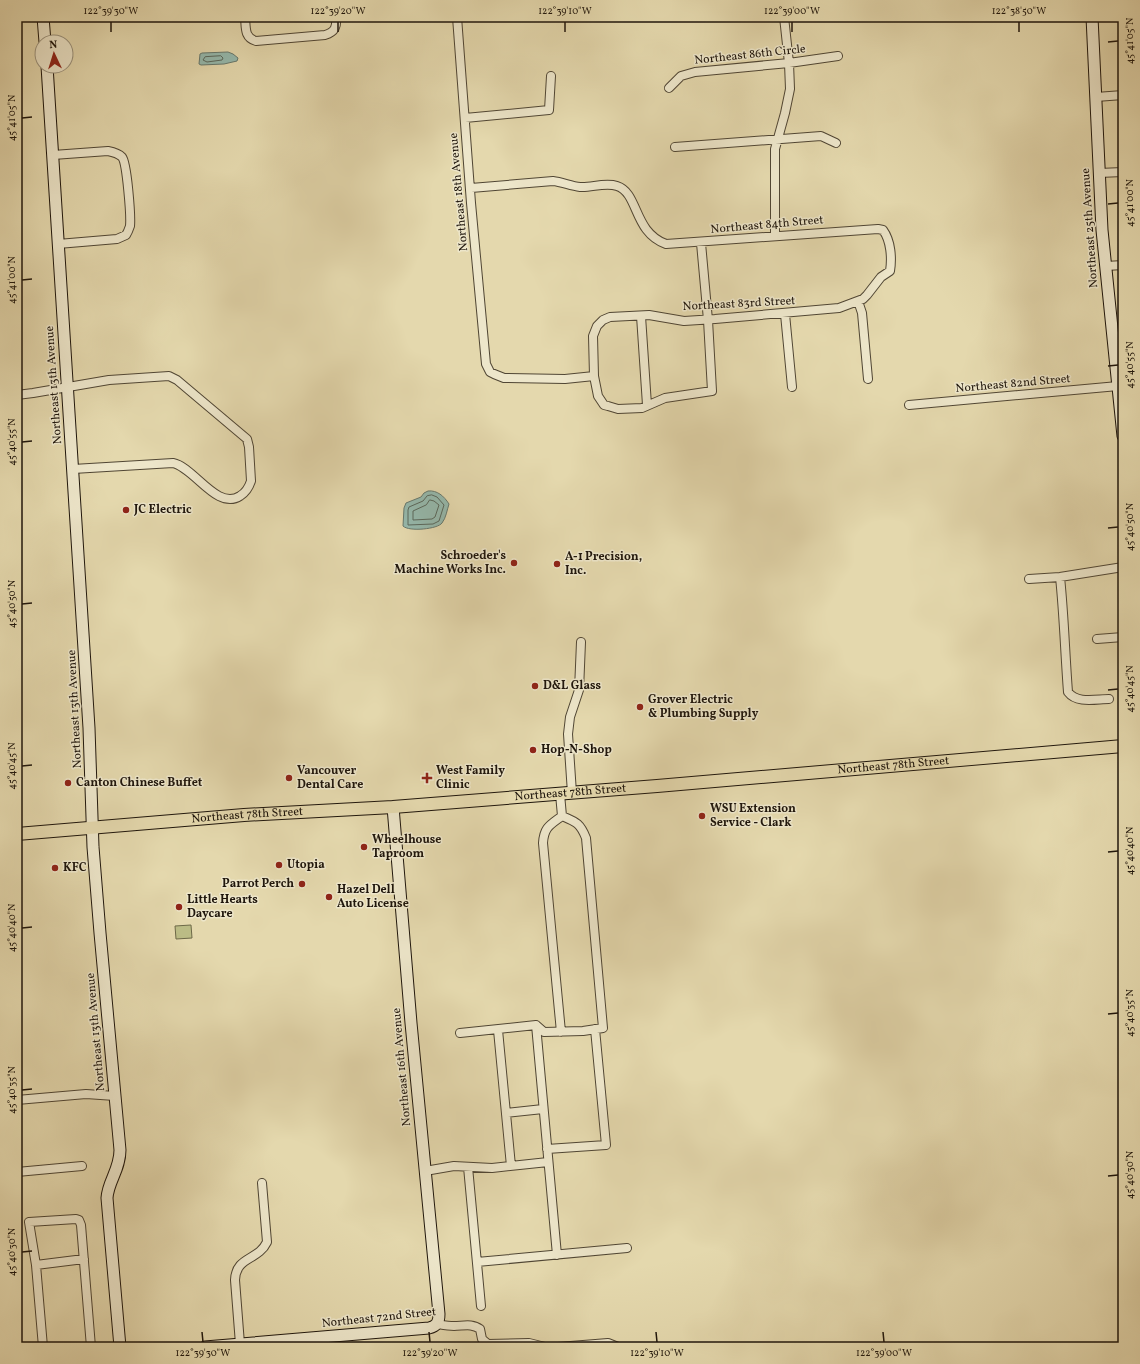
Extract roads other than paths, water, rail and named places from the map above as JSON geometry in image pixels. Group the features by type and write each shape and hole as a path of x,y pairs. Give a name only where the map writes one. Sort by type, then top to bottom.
{"main road":[{"name":"Northeast 78th Street","path":"17,834 244,815 393,807 1123,746"}],"street":[{"path":"43,17 44,34"},
{"path":"245,17 246,32 250,38 256,41 330,34 336,28 336,17"},
{"name":"Northeast 18th Avenue","path":"457,17 486,364 490,372 503,377 565,379 594,376"},
{"path":"775,236 775,149 789,99 790,82 784,17"},
{"name":"Northeast 25th Avenue","path":"1092,17 1100,210 1123,436"},
{"name":"Northeast 86th Circle","path":"669,88 681,76 695,72 789,63 838,56"},
{"name":"Northeast 13th Avenue","path":"47,74 89,728 93,828 100,933 120,1159 108,1194 107,1208 120,1347"},
{"path":"465,118 549,110 551,76"},
{"path":"1096,97 1123,95"},
{"path":"675,147 821,136 836,143"},
{"path":"52,155 108,151 113,152 123,158 126,167 130,225 126,235 117,239 58,244"},
{"path":"1099,173 1123,172"},
{"name":"Northeast 84th Street","path":"471,188 553,181 581,187 617,186 630,196 641,222 650,235 657,241 666,244 701,243 878,229"},
{"name":"Northeast 83rd Street","path":"594,376 593,336 597,326 603,320 610,317 655,316 684,321 708,320 835,309 858,301 867,295 874,284 883,275 890,271 891,264 888,239 883,230 878,229"},
{"path":"594,376 600,400 604,405 618,409 642,408 665,398 712,391 708,320 701,243"},
{"path":"1106,266 1123,265"},
{"path":"858,301 862,313 868,380"},
{"path":"786,314 792,387"},
{"path":"641,316 647,405"},
{"path":"17,395 109,380 169,376 176,380 248,441 251,478 250,484 238,498 228,499 220,497 184,467 173,463 73,470"},
{"name":"Northeast 82nd Street","path":"909,405 1118,386"},
{"path":"1028,579 1060,577 1123,567"},
{"path":"1060,577 1065,624 1064,642 1068,692 1071,696 1078,700 1109,699"},
{"path":"1097,639 1123,637"},
{"path":"561,1032 544,833 550,825 562,816 566,793 570,717 579,690 581,642"},
{"name":"Northeast 16th Avenue","path":"393,807 411,1023 439,1314 437,1324"},
{"path":"460,1033 536,1025 544,1032 603,1028 586,838 581,826 575,821 562,816"},
{"path":"536,1025 557,1255"},
{"path":"547,1149 606,1145 595,1029"},
{"path":"498,1030 511,1166"},
{"path":"17,1100 86,1094 115,1096"},
{"path":"506,1113 543,1109"},
{"path":"425,1171 454,1166 492,1168 548,1162"},
{"path":"17,1172 82,1166"},
{"path":"468,1167 481,1306"},
{"path":"240,1344 235,1273 240,1264 259,1253 266,1242 262,1183"},
{"path":"43,1347 36,1265 29,1222 76,1219 80,1220 81,1225 91,1347"},
{"path":"477,1262 627,1248"},
{"path":"36,1265 84,1259"},
{"name":"Northeast 72nd Street","path":"205,1347 240,1344 321,1342 429,1328 437,1324 448,1326 466,1325 476,1327 480,1329 482,1339 488,1344 529,1342 545,1347"},
{"path":"558,1347 608,1343 618,1347"}],"water":[{"path":"228,52 238,58 237,61 224,64 199,64 200,54 202,53"},
{"path":"428,491 434,491 440,494 449,504 442,523 435,527 423,529 406,528 403,526 404,508 406,503 421,497"}],"place":[{"name":"JC Electric","path":"126,510"},
{"name":"Schroeder's Machine Works Inc.","path":"514,563"},
{"name":"A-1 Precision, Inc.","path":"557,564"},
{"name":"D&L Glass","path":"535,686"},
{"name":"Grover Electric & Plumbing Supply","path":"640,707"},
{"name":"Hop-N-Shop","path":"533,750"},
{"name":"Vancouver Dental Care","path":"289,778"},
{"name":"West Family Clinic","path":"427,778"},
{"name":"Canton Chinese Buffet","path":"68,783"},
{"name":"WSU Extension Service - Clark","path":"702,816"},
{"name":"Wheelhouse Taproom","path":"364,847"},
{"name":"Utopia","path":"279,865"},
{"name":"KFC","path":"55,868"},
{"name":"Parrot Perch","path":"302,884"},
{"name":"Hazel Dell Auto License","path":"329,897"},
{"name":"Little Hearts Daycare","path":"179,907"}]}
